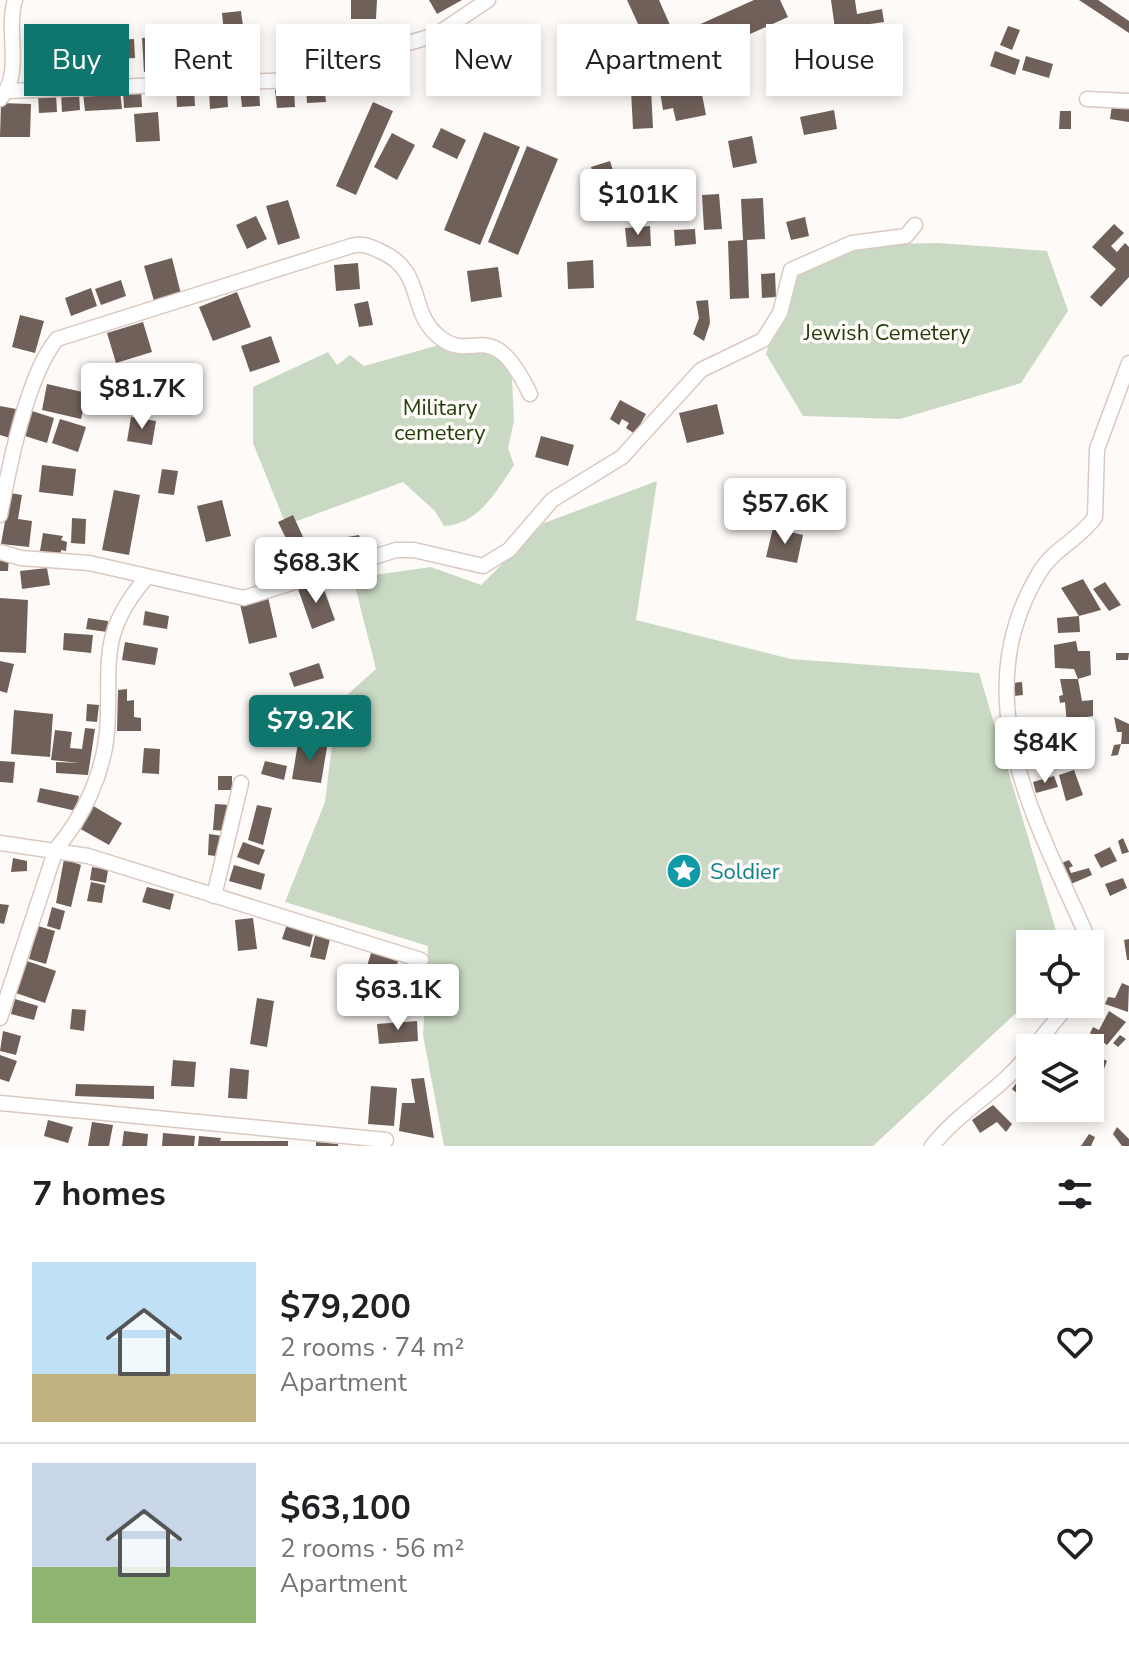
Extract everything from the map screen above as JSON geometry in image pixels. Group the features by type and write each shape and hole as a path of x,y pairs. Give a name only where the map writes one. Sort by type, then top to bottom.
{"street":[{"path":"4,95 12,81 11,16 15,0"},
{"path":"4,95 347,78 359,75 391,48 436,35 488,0"},
{"path":"1087,99 1129,101"},
{"path":"0,552 21,558 89,563 244,598 396,550 414,550 472,565 494,561 509,550 552,500 598,475 644,437 701,370 763,340 780,313 791,270 852,243 906,236 915,225"},
{"path":"0,515 6,452 46,352 57,339 362,244 396,258 409,272 435,333 454,344 492,344 501,349 516,364 530,394"},
{"path":"1084,930 1028,804 1011,739 1004,677 1036,577 1050,557 1095,517 1097,449 1129,363"},
{"path":"0,1018 56,849 73,828 99,771 107,735 106,663 110,646 119,616 147,577"},
{"path":"214,896 241,783"},
{"path":"0,843 56,849 421,960"},
{"path":"1044,1034 1057,1018"},
{"path":"932,1146 959,1116 1016,1071"},
{"path":"0,1103 300,1139 386,1140"}],"green space":[{"name":"Jewish Cemetery","path":"938,243 1047,251 1068,311 1021,383 900,419 803,416 766,354 791,272 846,245"},
{"name":"Military cemetery","path":"457,340 497,340 511,357 514,421 508,448 514,465 485,505 467,519 444,526 435,511 403,482 286,525 253,443 253,387 328,352 337,365 350,355 364,366"},
{"path":"657,481 636,620 791,659 979,673 1056,930 1016,930 1016,1013 873,1146 444,1146 423,1035 428,946 285,902 325,802 337,704 376,669 353,578 431,567 481,585 544,523"}],"building":[{"path":"351,0 377,0 376,19 351,19"},
{"path":"429,0 462,0 437,14"},
{"path":"627,0 659,0 670,24 638,24"},
{"path":"754,0 780,0 788,17 766,24 766,27 750,34 750,24 700,24"},
{"path":"831,0 855,0 857,14 882,9 884,22 834,24"},
{"path":"1079,0 1098,0 1129,21 1129,33"},
{"path":"241,11 243,24 223,24 222,13"},
{"path":"1008,26 1020,30 1012,50 1000,45"},
{"path":"142,38 145,38 145,72 144,72"},
{"path":"129,39 134,39 135,58 129,58"},
{"path":"995,51 1020,60 1015,75 990,66"},
{"path":"1026,56 1053,64 1049,78 1022,70"},
{"path":"141,89 142,107 124,108 123,96 129,96 129,90"},
{"path":"275,90 276,96 294,96 295,107 277,108"},
{"path":"38,96 56,96 57,112 39,113"},
{"path":"61,96 79,96 80,110 62,112"},
{"path":"83,96 121,96 122,109 85,111"},
{"path":"176,96 194,96 195,106 177,107"},
{"path":"209,96 227,96 228,107 210,109"},
{"path":"241,96 259,96 260,106 242,107"},
{"path":"307,96 325,96 326,102 307,103"},
{"path":"631,96 651,96 653,128 633,129"},
{"path":"661,96 702,96 706,115 676,121 673,108 663,110"},
{"path":"373,102 393,111 356,195 336,186"},
{"path":"1,103 31,104 30,137 0,137"},
{"path":"1112,105 1129,108 1129,122 1110,119"},
{"path":"834,110 837,129 804,135 800,117"},
{"path":"1060,111 1071,111 1071,129 1059,129"},
{"path":"158,112 160,141 136,142 134,114"},
{"path":"441,128 466,140 457,159 432,147"},
{"path":"484,132 520,147 480,245 444,230"},
{"path":"392,133 415,145 397,180 374,167"},
{"path":"752,136 757,163 733,168 728,141"},
{"path":"527,146 558,159 518,255 488,242"},
{"path":"610,161 617,183 598,189 591,167"},
{"path":"719,194 722,229 704,230 702,195"},
{"path":"763,198 765,239 747,240 749,298 730,299 728,241 743,240 741,199"},
{"path":"288,200 300,238 278,245 266,206"},
{"path":"256,216 267,239 247,249 236,225"},
{"path":"805,217 809,236 791,240 786,222"},
{"path":"1114,224 1124,233 1111,246 1117,252 1125,243 1129,247 1129,277 1101,307 1090,297 1116,269 1092,247"},
{"path":"650,226 651,246 627,247 625,228"},
{"path":"695,229 696,244 675,246 674,230"},
{"path":"172,258 181,294 154,301 144,266"},
{"path":"593,260 594,288 568,289 567,262"},
{"path":"358,263 360,289 336,291 334,265"},
{"path":"498,267 502,297 471,302 467,271"},
{"path":"775,273 776,297 762,298 761,274"},
{"path":"121,280 126,296 101,305 95,289"},
{"path":"91,288 97,306 71,316 65,298"},
{"path":"237,292 251,327 213,341 199,307"},
{"path":"708,300 710,323 704,341 693,334 699,318 696,301"},
{"path":"368,301 373,325 359,327 354,304"},
{"path":"20,315 44,321 35,353 12,347"},
{"path":"143,322 152,352 116,363 107,333"},
{"path":"271,336 280,362 250,372 241,346"},
{"path":"185,365 187,401 140,404 138,368"},
{"path":"47,384 87,393 81,419 42,410"},
{"path":"620,400 646,414 635,434 626,428 629,423 622,419 619,425 610,419"},
{"path":"717,404 724,434 687,443 679,413"},
{"path":"0,406 16,409 10,438 0,435"},
{"path":"32,411 54,418 47,443 25,436"},
{"path":"131,417 156,421 152,445 127,441"},
{"path":"60,419 86,427 78,452 52,443"},
{"path":"541,436 574,445 568,466 535,457"},
{"path":"42,465 76,469 73,496 39,492"},
{"path":"162,469 178,471 174,495 158,493"},
{"path":"114,490 140,495 129,555 102,550"},
{"path":"10,493 22,495 18,519 32,521 29,547 1,544"},
{"path":"222,500 231,536 206,542 197,506"},
{"path":"293,515 309,550 295,557 278,522"},
{"path":"72,518 86,519 85,544 71,543"},
{"path":"773,528 803,535 797,563 766,557"},
{"path":"43,533 63,536 61,540 67,542 66,551 61,550 61,554 40,551"},
{"path":"359,535 361,543 338,548 336,539"},
{"path":"0,556 9,557 8,571 0,571"},
{"path":"47,568 50,585 22,589 20,571"},
{"path":"1083,579 1101,610 1079,616 1061,588"},
{"path":"321,581 335,620 312,629 298,589"},
{"path":"1105,582 1121,605 1109,611 1093,589"},
{"path":"268,597 277,637 249,644 240,604"},
{"path":"0,598 28,600 26,653 0,652"},
{"path":"145,611 169,616 167,629 143,625"},
{"path":"1079,616 1080,632 1058,633 1057,618"},
{"path":"88,618 108,621 107,632 86,629"},
{"path":"64,633 93,635 91,653 63,650"},
{"path":"1076,641 1078,651 1090,651 1091,675 1078,679 1074,669 1055,668 1054,645"},
{"path":"125,642 158,648 155,665 122,660"},
{"path":"1116,653 1129,653 1128,660 1116,660"},
{"path":"0,661 14,664 7,693 0,691"},
{"path":"319,663 324,678 294,687 289,673"},
{"path":"1060,679 1078,679 1082,701 1093,700 1093,716 1080,718 1081,724 1067,726 1065,702 1060,703 1059,696 1063,695"},
{"path":"1022,682 1023,695 1014,696 1012,683"},
{"path":"127,689 127,701 134,700 134,717 141,718 141,731 117,731 118,690"},
{"path":"301,698 323,698 323,733 302,733"},
{"path":"87,704 99,705 97,722 86,721"},
{"path":"14,710 53,714 50,757 11,754"},
{"path":"1114,717 1129,724 1129,744 1121,744 1122,732 1117,732"},
{"path":"85,728 95,729 88,775 56,773 56,762 80,763 51,760 55,730 72,732 70,748 82,749"},
{"path":"1084,731 1085,741 1072,742 1071,732"},
{"path":"1023,734 1026,753 1020,754 1018,735"},
{"path":"298,743 327,747 321,783 292,779"},
{"path":"1121,744 1118,755 1111,756 1114,745"},
{"path":"144,748 160,749 159,774 142,773"},
{"path":"1077,748 1081,762 1068,766 1065,750"},
{"path":"0,761 15,762 13,783 0,782"},
{"path":"265,761 287,766 284,780 261,774"},
{"path":"1074,770 1083,795 1066,801 1059,775"},
{"path":"218,776 232,776 232,790 218,790"},
{"path":"1054,776 1058,787 1036,793 1033,782"},
{"path":"40,788 79,796 76,811 37,802"},
{"path":"90,804 122,823 109,845 77,827"},
{"path":"215,804 230,805 227,831 213,830"},
{"path":"257,805 272,808 263,845 248,840"},
{"path":"209,834 223,836 222,857 208,855"},
{"path":"1123,838 1129,852 1122,854 1118,841"},
{"path":"243,842 265,850 259,865 237,857"},
{"path":"1110,847 1117,861 1101,868 1094,855"},
{"path":"13,858 27,861 27,871 11,872"},
{"path":"64,859 81,865 71,907 56,903"},
{"path":"1069,860 1073,866 1069,868 1071,873 1089,868 1092,875 1071,884 1059,864"},
{"path":"234,865 265,874 261,890 229,881"},
{"path":"92,867 108,870 106,883 90,880"},
{"path":"1123,878 1127,888 1110,896 1105,884"},
{"path":"91,882 105,885 102,903 87,901"},
{"path":"147,887 174,894 170,910 142,902"},
{"path":"0,904 9,905 4,924 0,923"},
{"path":"52,907 65,911 60,930 47,926"},
{"path":"253,918 257,949 238,951 235,920"},
{"path":"287,924 314,931 310,947 282,939"},
{"path":"38,926 55,931 46,964 29,959"},
{"path":"316,931 331,935 325,960 310,957"},
{"path":"1129,939 1129,960 1127,960 1124,940"},
{"path":"372,950 399,958 394,974 367,966"},
{"path":"27,961 56,971 45,1003 16,993"},
{"path":"1122,983 1129,986 1128,1012 1105,1004 1108,997 1115,998"},
{"path":"257,998 274,1001 267,1047 250,1044"},
{"path":"15,999 38,1006 34,1020 11,1014"},
{"path":"72,1009 86,1010 84,1031 70,1029"},
{"path":"1109,1011 1126,1022 1107,1045 1104,1034 1090,1033 1093,1027 1099,1030"},
{"path":"417,1021 418,1041 379,1044 377,1024"},
{"path":"3,1031 21,1036 16,1055 0,1051"},
{"path":"1120,1035 1126,1039 1118,1047 1113,1043"},
{"path":"0,1055 17,1061 9,1082 0,1079"},
{"path":"173,1060 196,1062 194,1087 171,1086"},
{"path":"230,1068 249,1070 247,1099 228,1098"},
{"path":"424,1078 434,1138 399,1131 402,1103 415,1103 411,1079"},
{"path":"76,1084 154,1086 154,1099 75,1096"},
{"path":"371,1086 397,1088 394,1126 368,1124"},
{"path":"993,1105 1012,1124 1006,1132 997,1122 980,1133 972,1120"},
{"path":"48,1120 73,1127 68,1143 44,1136"},
{"path":"92,1122 113,1125 109,1146 88,1146"},
{"path":"1117,1127 1129,1139 1129,1146 1122,1146 1113,1134"},
{"path":"124,1131 148,1134 147,1146 122,1146"},
{"path":"163,1133 195,1136 194,1146 162,1146"},
{"path":"1089,1134 1095,1137 1091,1146 1081,1146"},
{"path":"199,1136 221,1138 220,1141 288,1141 288,1146 198,1146"},
{"path":"316,1142 338,1144 338,1146 316,1146"}],"place":[{"name":"Soldier","path":"684,871"}]}
